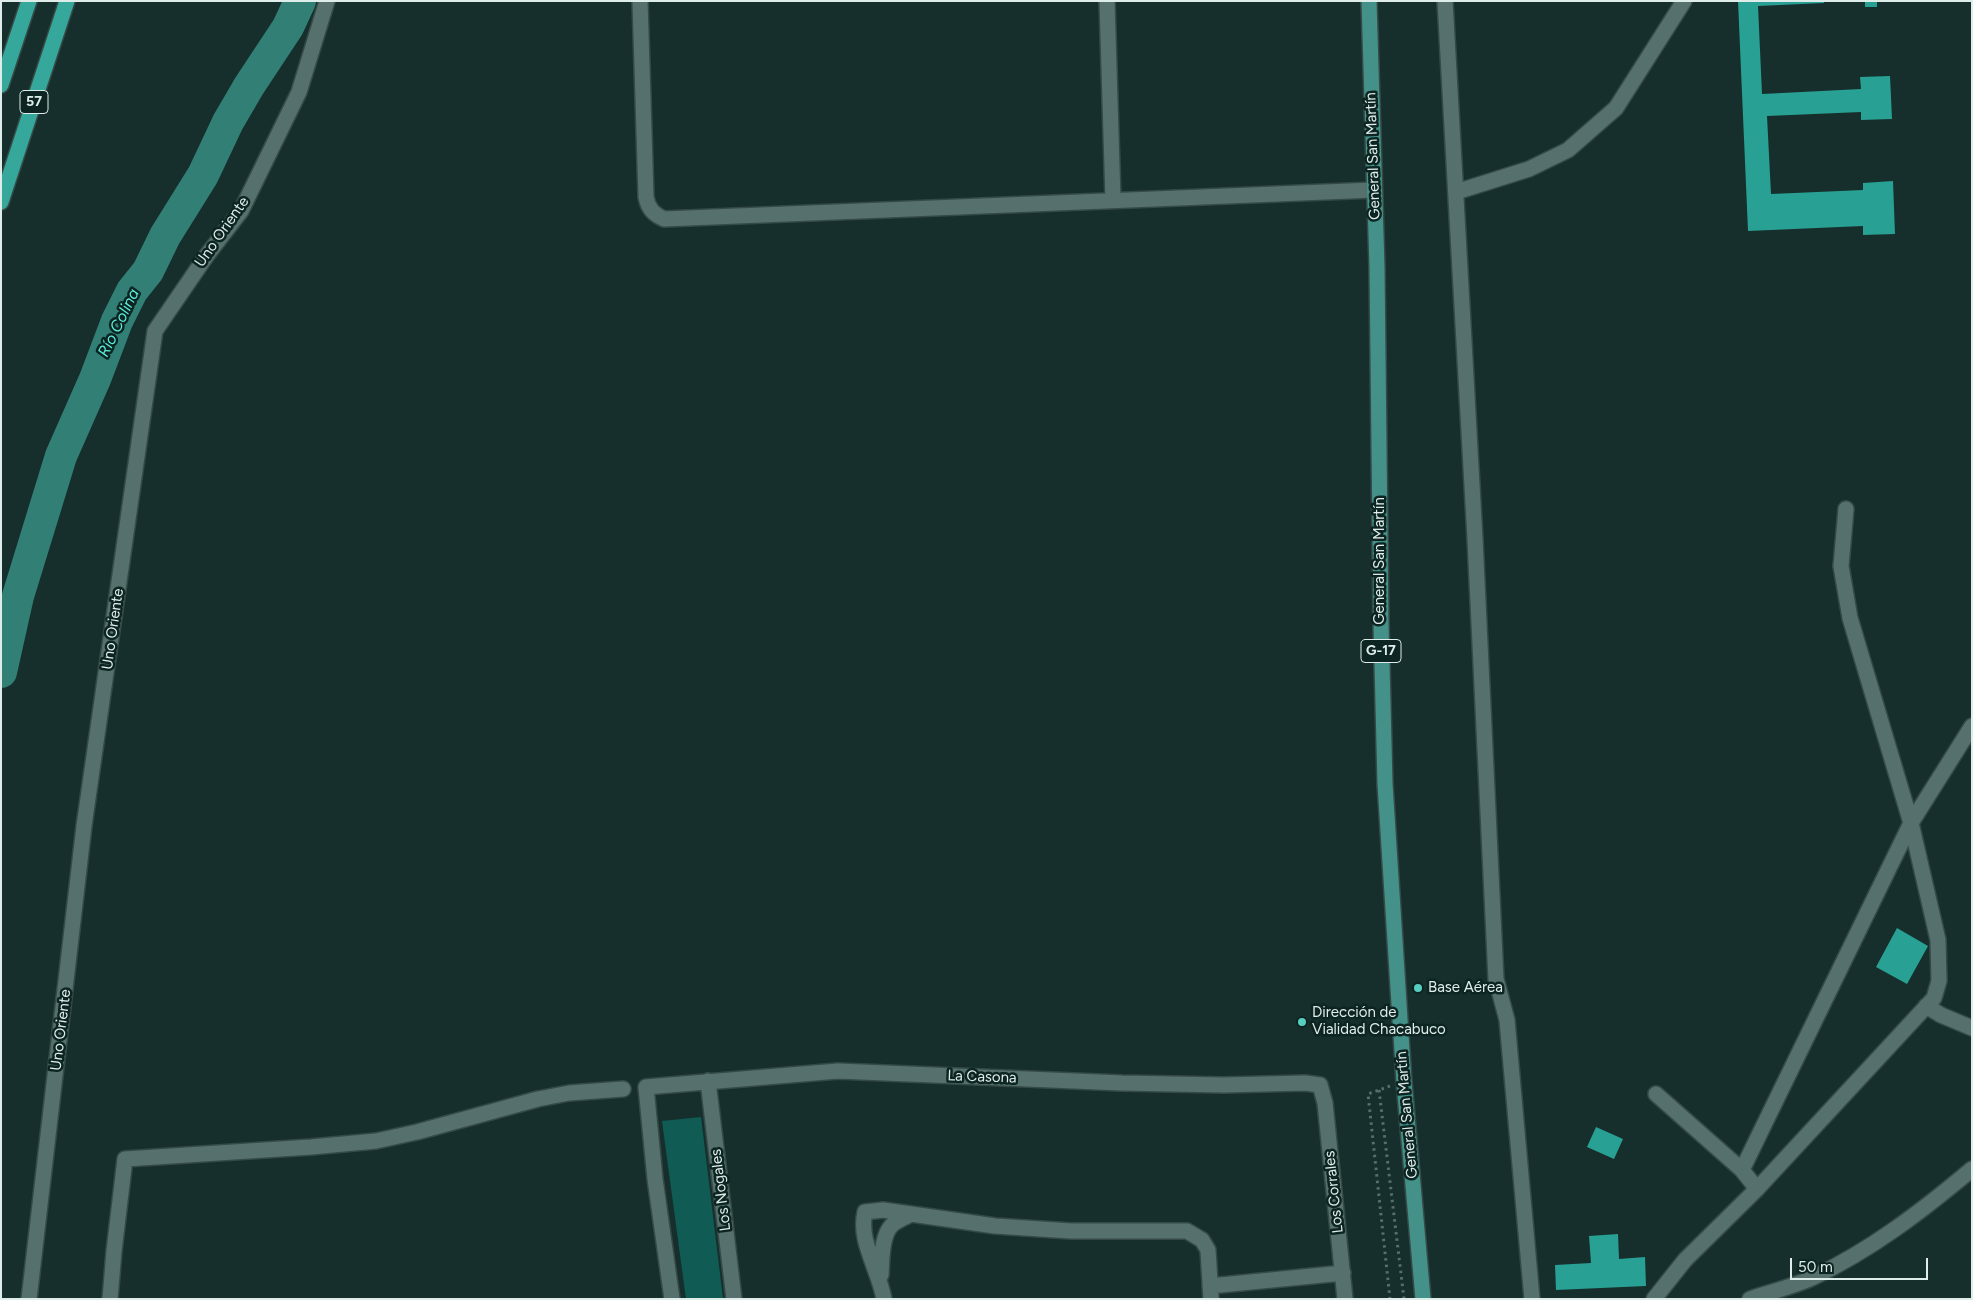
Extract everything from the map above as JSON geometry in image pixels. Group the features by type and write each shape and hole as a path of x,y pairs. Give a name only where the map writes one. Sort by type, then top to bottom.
{"highway":[{"name":"57","path":"1,85 29,1"},
{"name":"57","path":"1,202 67,1"}],"main road":[{"name":"General San Martín","path":"1369,1 1378,297 1382,704 1391,890 1404,1082 1423,1299"}],"street":[{"name":"Uno Oriente","path":"29,1299 84,826 155,331 207,254 241,211 299,92 327,1"},
{"path":"640,1 646,197 650,209 664,219 1374,190"},
{"path":"1107,1 1113,200"},
{"path":"1445,1 1496,979 1506,1020 1532,1299"},
{"path":"1456,192 1529,169 1568,150 1616,108 1684,1"},
{"path":"1654,1299 1686,1260 1758,1189 1934,998 1939,981 1938,940 1911,823 1850,618 1841,566 1846,509"},
{"path":"1742,1170 1911,823 1950,757 1972,726"},
{"path":"1926,1006 1941,1015 1972,1028"},
{"name":"La Casona","path":"672,1299 655,1179 646,1087 838,1071 1122,1083 1223,1085 1305,1083 1320,1085"},
{"name":"Los Nogales","path":"708,1081 734,1299"},
{"name":"Los Corrales","path":"1320,1085 1324,1103 1345,1299"},
{"path":"110,1299 125,1159 311,1148 376,1140 418,1132 538,1099 623,1089"},
{"path":"1656,1094 1742,1170 1758,1189"},
{"path":"1750,1299 1810,1279 1861,1253 1928,1206 1972,1169"},
{"path":"883,1291 865,1240 862,1224 865,1212 883,1210 995,1226 1071,1230 1187,1231 1202,1240 1208,1250 1210,1293 1343,1273"},
{"path":"883,1291 882,1257 886,1236 891,1225 909,1214"}],"path":[{"path":"1390,1299 1368,1094 1404,1082"},
{"path":"1379,1090 1404,1299"}],"shaded area":[{"path":"701,1117 723,1299 686,1299 662,1121"}],"building":[{"path":"1738,1 1824,1 1824,3 1758,6 1762,94 1861,89 1860,77 1890,76 1892,119 1861,120 1861,112 1767,116 1771,194 1863,190 1863,183 1893,181 1895,234 1863,235 1863,226 1748,231"},
{"path":"1865,1 1877,1 1877,7 1865,7"},
{"path":"1897,928 1928,946 1907,984 1876,967"},
{"path":"1596,1127 1623,1139 1614,1159 1587,1147"},
{"path":"1618,1234 1619,1259 1645,1257 1646,1286 1556,1290 1555,1265 1591,1263 1589,1236"}],"waterway":[{"name":"Río Colina","path":"1,672 18,596 61,456 95,379 117,321 132,291 148,271 165,236 203,175 228,122 288,27 300,1"}],"place":[{"name":"Base Aérea","path":"1418,988"},
{"name":"Dirección de Vialidad Chacabuco","path":"1302,1022"}]}
